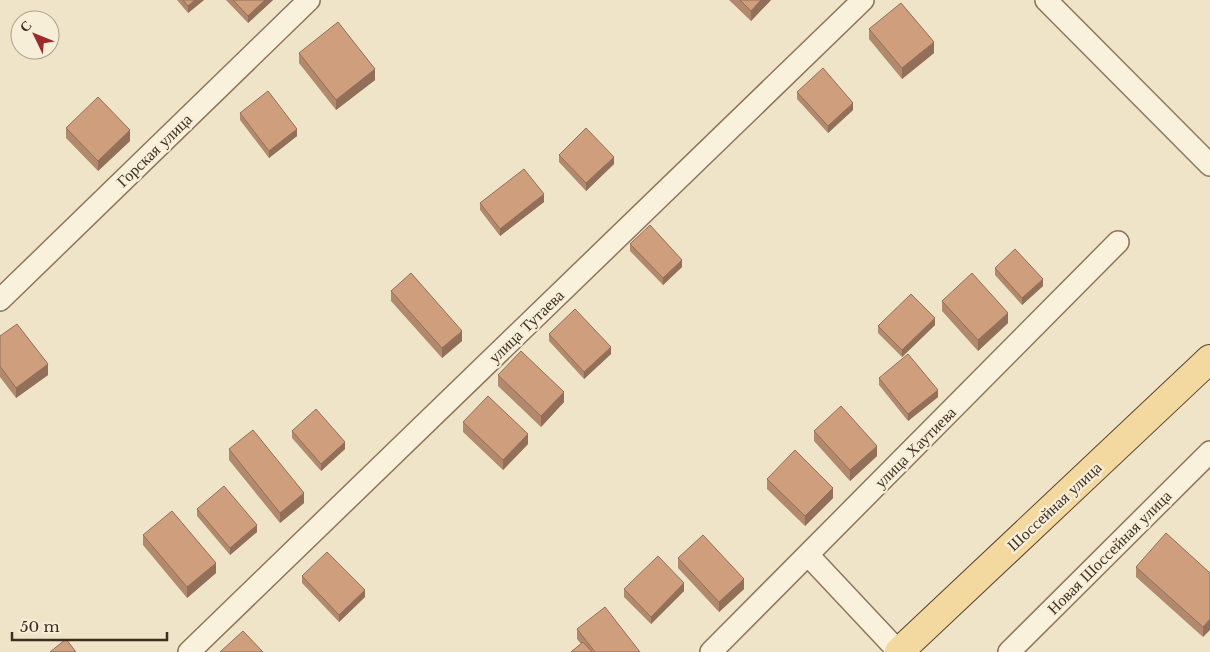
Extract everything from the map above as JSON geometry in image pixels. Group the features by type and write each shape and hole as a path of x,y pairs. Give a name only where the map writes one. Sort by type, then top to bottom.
{"main road":[{"name":"Шоссейная улица","path":"899,652 1210,359"}],"street":[{"name":"Горская улица","path":"0,300 309,0"},
{"name":"улица Тутаева","path":"189,652 863,0"},
{"path":"1046,0 1210,165"},
{"name":"улица Хаутиева","path":"712,652 1118,242"},
{"name":"Новая Шоссейная улица","path":"1009,652 1210,452"},
{"path":"808,555 899,652"}],"building":[{"path":"183,0 195,0 188,6"},
{"path":"233,0 265,0 248,16"},
{"path":"740,0 761,0 751,11"},
{"path":"901,3 934,42 902,68 869,29"},
{"path":"338,22 375,69 336,100 299,53"},
{"path":"823,68 853,103 828,126 797,92"},
{"path":"268,91 297,129 269,151 240,113"},
{"path":"98,97 130,130 98,161 66,128"},
{"path":"586,128 614,157 586,183 559,155"},
{"path":"524,169 544,194 500,229 480,203"},
{"path":"650,225 682,260 663,278 630,244"},
{"path":"1015,249 1043,279 1022,298 995,268"},
{"path":"411,273 462,331 442,348 391,291"},
{"path":"972,273 1008,313 978,340 942,301"},
{"path":"911,294 935,318 902,350 878,326"},
{"path":"575,309 611,347 584,372 549,334"},
{"path":"17,324 48,364 16,388 0,366 0,336"},
{"path":"521,351 564,392 541,416 498,375"},
{"path":"908,354 938,390 908,414 879,378"},
{"path":"488,396 528,434 503,460 463,422"},
{"path":"841,406 877,446 850,470 814,431"},
{"path":"316,409 345,442 321,464 292,431"},
{"path":"253,430 304,493 280,513 229,449"},
{"path":"795,450 833,488 805,516 767,479"},
{"path":"224,486 257,525 230,548 197,509"},
{"path":"172,511 216,563 187,587 143,535"},
{"path":"1166,533 1210,573 1210,619 1203,627 1136,567"},
{"path":"703,535 744,579 719,602 678,558"},
{"path":"327,552 365,590 339,615 302,576"},
{"path":"658,556 684,583 651,617 624,589"},
{"path":"605,607 640,652 595,652 577,629"},
{"path":"243,631 263,652 220,652"},
{"path":"66,639 76,652 50,652"},
{"path":"583,642 592,652 571,652"}]}
